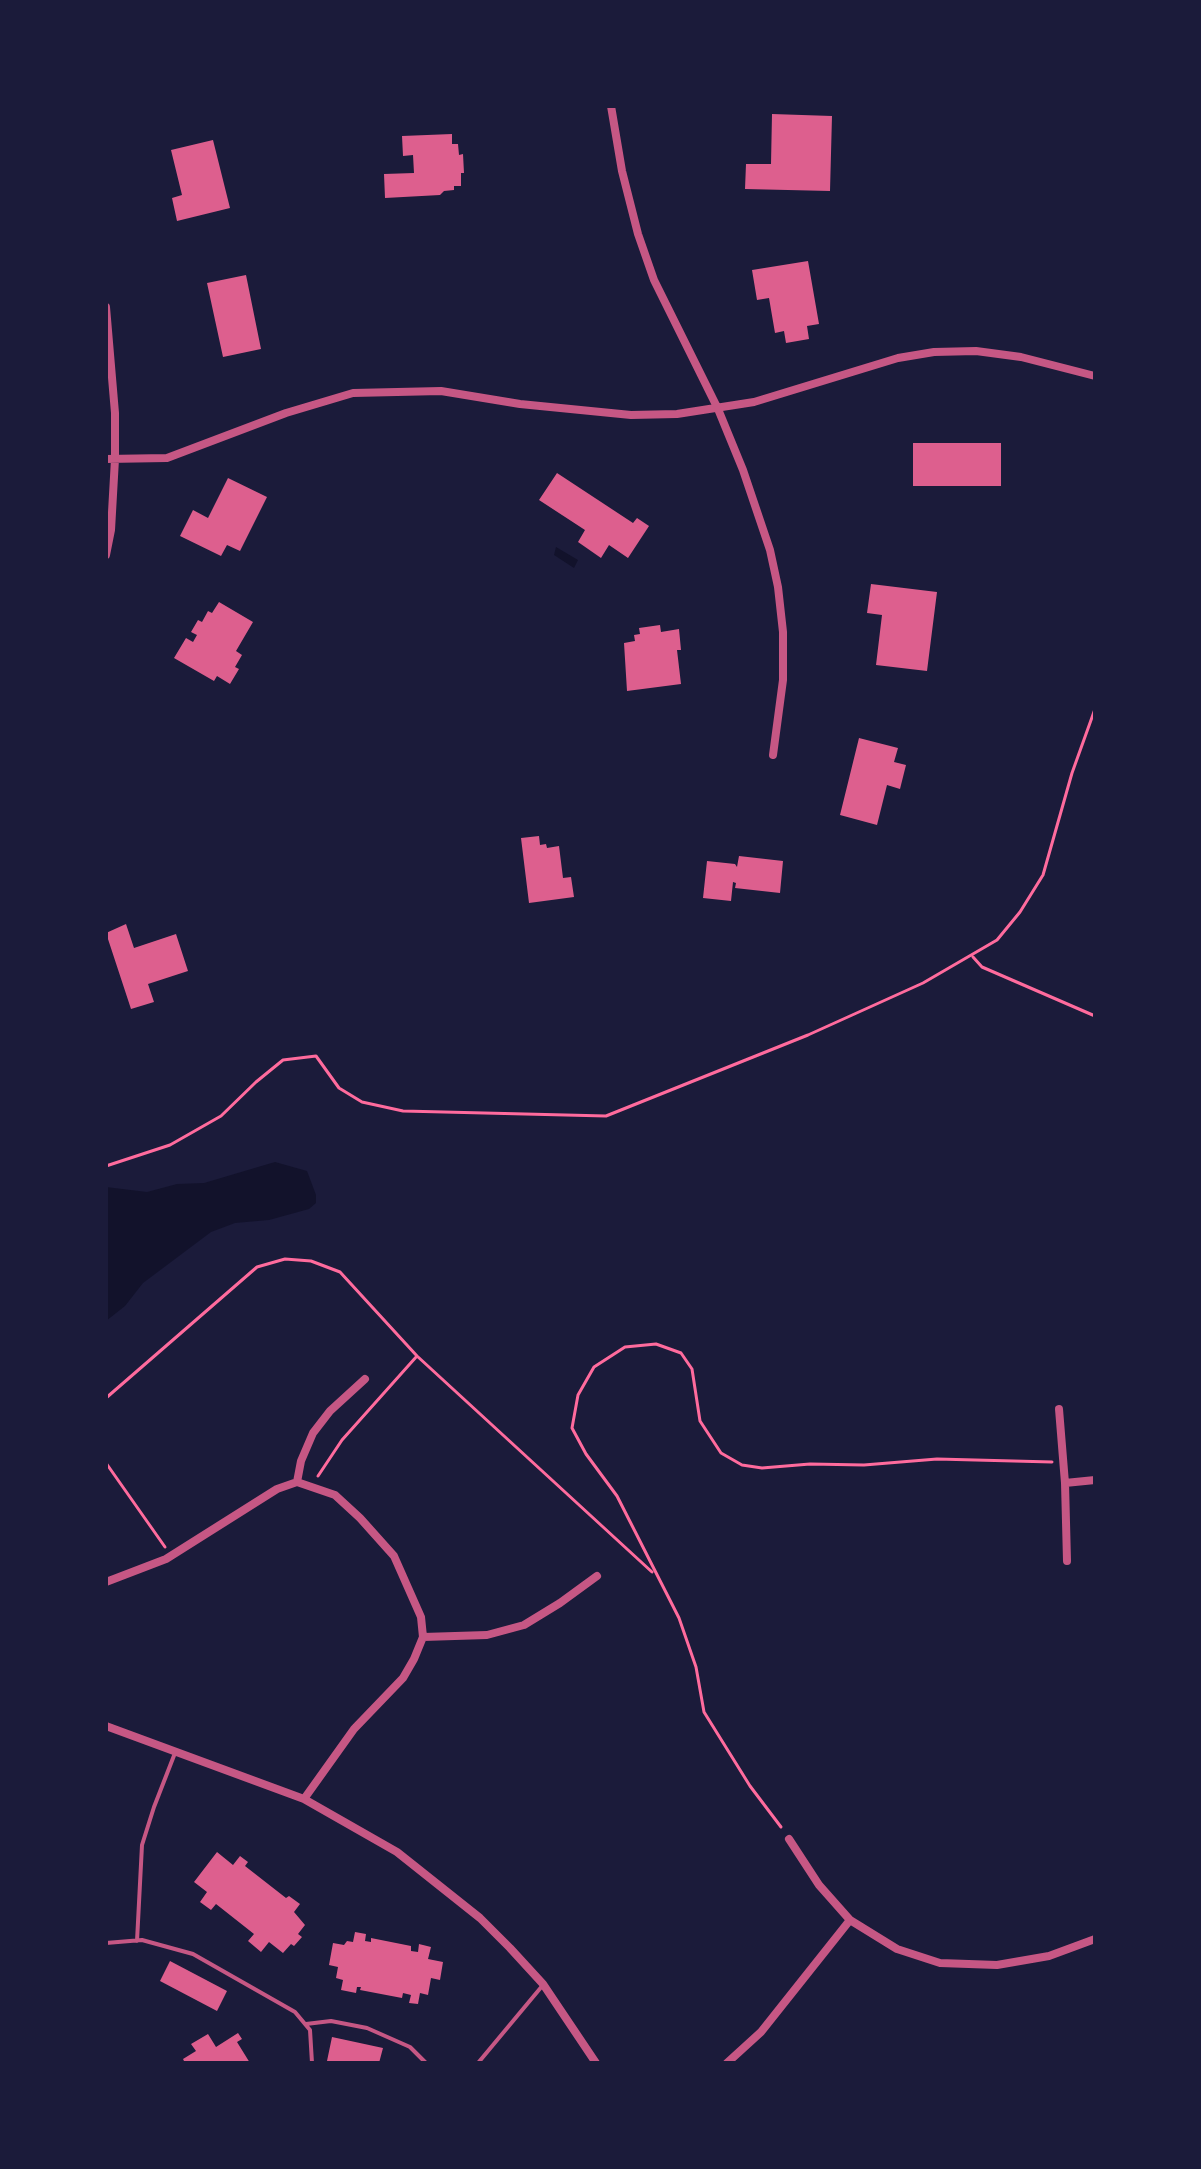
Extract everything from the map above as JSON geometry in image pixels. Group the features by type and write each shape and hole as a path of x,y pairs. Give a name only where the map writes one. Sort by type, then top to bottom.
{"street":[{"path":"611,106 622,171 654,280 718,409 770,550 783,632 783,680 773,755"},
{"path":"106,307 115,413 111,459 111,530 106,555"},
{"path":"111,459 167,458 286,413 353,393 441,391 520,404 631,415 718,409 754,402 898,358 934,352 976,351 1021,357 1095,376"},
{"path":"297,1482 301,1461 313,1433 330,1411 365,1379"},
{"path":"1059,1409 1067,1561"},
{"path":"1065,1483 1095,1480"},
{"path":"106,1582 171,1556 277,1489 297,1482 335,1495 360,1518 394,1556 421,1617 423,1637 403,1678 354,1729 304,1799"},
{"path":"423,1637 487,1635 524,1625 597,1576"},
{"path":"106,1726 304,1799 397,1852 480,1918 543,1984 596,2063"},
{"path":"789,1839 819,1885 850,1920 897,1949 940,1963 997,1965 1049,1956 1095,1939"},
{"path":"727,2063 770,2022 850,1920"}],"lane":[{"path":"137,1941 142,1845 176,1751"},
{"path":"106,1943 137,1941 193,1954 295,2012 310,2030 312,2063"},
{"path":"478,2063 543,1984"},
{"path":"306,2024 331,2021 367,2028 410,2047 426,2063"}],"path":[{"path":"106,1166 170,1145 221,1116 283,1060 316,1056 339,1088 362,1102 403,1111 606,1116 808,1035 923,983 997,940 1020,912 1043,875 1072,773 1095,709"},
{"path":"972,956 982,967 1095,1016"},
{"path":"106,1398 257,1267 285,1259 311,1261 340,1272 417,1356 655,1574"},
{"path":"789,1839 750,1786 704,1712 696,1667 679,1618 617,1496 586,1454 572,1428 578,1395 594,1367 625,1347 656,1344 681,1353 692,1369 700,1421 721,1453 742,1465 762,1468 810,1464 864,1465 937,1459 1064,1462"},
{"path":"313,1488 324,1464 342,1440 417,1356"},
{"path":"106,1463 171,1556"}],"shaded area":[{"path":"556,547 578,560 574,568 554,555"},
{"path":"275,1162 307,1171 316,1203 309,1209 269,1220 235,1223 211,1232 143,1283 125,1306 106,1321 106,1187 147,1192 177,1184 204,1183"}],"building":[{"path":"772,114 832,116 830,191 745,189 746,164 771,164"},
{"path":"452,134 452,144 458,144 459,155 463,154 461,186 454,186 454,190 444,191 440,195 385,198 384,174 414,173 413,155 403,156 402,136"},
{"path":"213,140 230,208 177,221 172,198 182,195 171,150"},
{"path":"808,261 819,324 807,326 809,339 786,343 784,331 775,333 769,298 757,300 752,270"},
{"path":"246,275 261,349 223,357 207,283"},
{"path":"913,443 1001,443 1001,486 913,486"},
{"path":"557,473 633,523 637,518 649,526 628,558 609,545 601,558 578,542 585,530 539,500"},
{"path":"228,478 267,497 240,551 227,545 221,556 180,536 193,510 208,518"},
{"path":"871,584 937,592 927,671 876,665 882,615 867,613"},
{"path":"219,602 253,622 236,651 242,655 235,667 239,669 230,684 217,676 214,681 174,658 186,638 193,642 197,635 191,632 198,620 202,622 208,611 212,613"},
{"path":"660,625 661,632 679,629 681,650 677,650 681,684 627,691 624,643 635,641 634,635 640,634 639,628"},
{"path":"859,738 898,748 894,762 906,765 900,789 887,785 877,825 840,815"},
{"path":"539,836 540,845 546,844 547,848 559,846 563,878 571,877 574,897 529,903 521,838"},
{"path":"739,856 783,861 780,893 735,888 736,883 733,882 731,901 703,898 707,861 735,864 737,867"},
{"path":"126,924 134,948 176,934 188,971 148,984 154,1002 131,1009 106,933"},
{"path":"217,1852 233,1865 240,1856 248,1862 245,1866 286,1898 289,1896 300,1904 294,1912 305,1925 298,1934 302,1937 294,1946 291,1944 283,1953 269,1942 261,1952 248,1941 254,1934 216,1904 211,1910 200,1902 207,1892 194,1882"},
{"path":"355,1932 366,1934 365,1941 371,1942 371,1938 411,1946 411,1951 418,1952 419,1944 431,1947 428,1959 443,1962 440,1980 431,1978 428,1995 420,1993 418,2004 409,2003 411,1995 403,1993 402,1998 360,1990 361,1987 357,1987 356,1993 341,1990 343,1980 336,1978 338,1967 329,1965 333,1943 344,1945 347,1941 353,1942"},
{"path":"170,1961 227,1991 217,2011 160,1981"},
{"path":"238,2033 242,2039 237,2042 250,2063 185,2063 183,2059 196,2051 191,2044 208,2034 216,2047"},
{"path":"332,2037 383,2048 379,2063 327,2061"}]}
